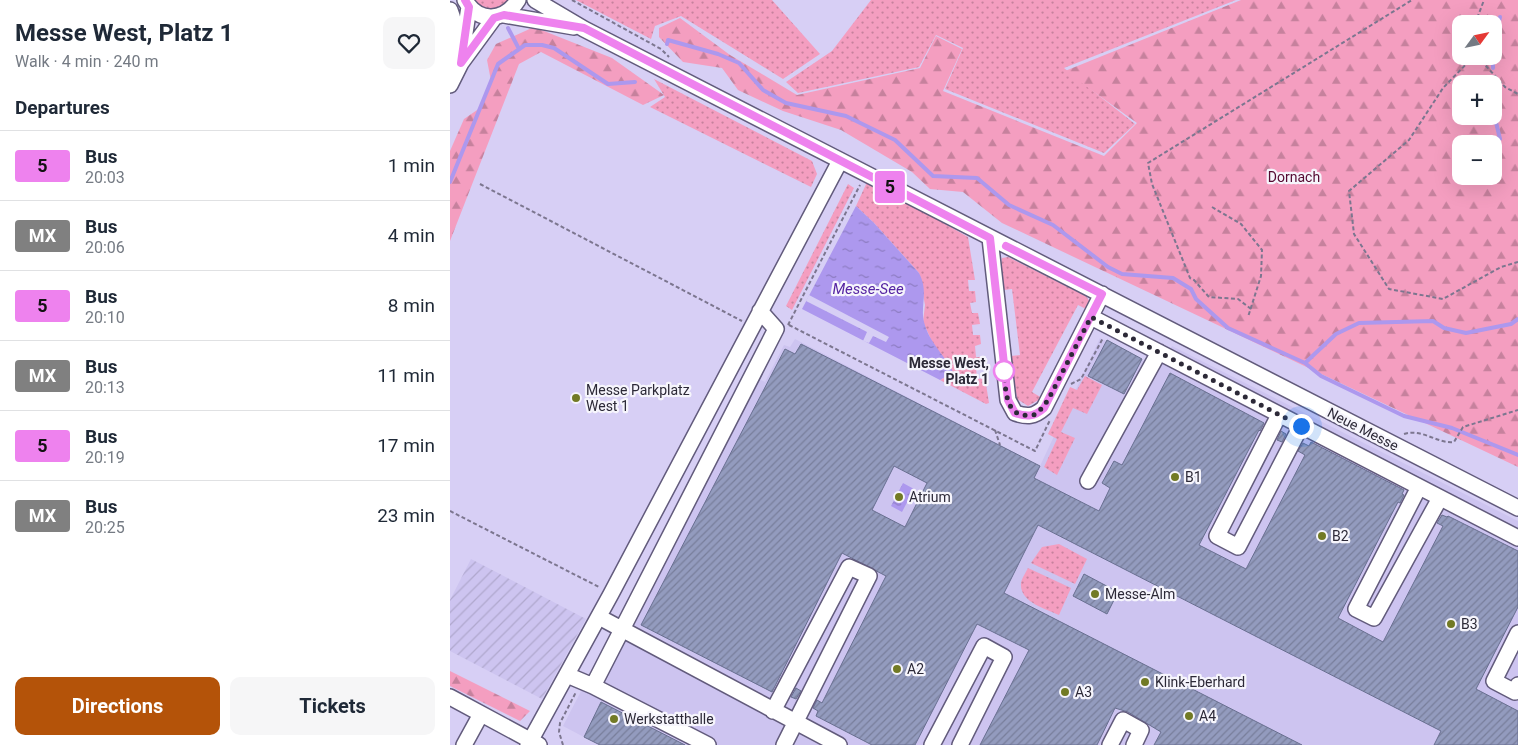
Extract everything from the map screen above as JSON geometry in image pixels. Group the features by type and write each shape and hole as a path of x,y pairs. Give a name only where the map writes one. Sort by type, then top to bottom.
{"street":[{"path":"455,62 499,16 512,9 518,0"},
{"name":"Neue Messe","path":"535,0 584,28 840,161 1518,508"},
{"path":"450,85 467,3"},
{"name":"Neue Messe","path":"467,3 480,15 584,28"},
{"path":"450,10 455,20 455,62"},
{"path":"450,697 533,744 567,675 840,161"},
{"path":"990,238 1008,400 1015,413 1030,416 1037,414 1044,408 1102,294"},
{"path":"593,686 776,329 760,311"},
{"path":"1091,317 1518,538"},
{"path":"1088,481 1159,352"},
{"path":"1278,415 1217,536 1238,547 1301,426"},
{"path":"1419,488 1356,609 1374,618 1440,498"},
{"path":"773,710 849,567 868,576 784,745"},
{"path":"598,617 839,745"},
{"path":"1518,633 1494,681 1515,692 1518,685"},
{"path":"932,745 984,646 1004,657 960,745"},
{"path":"567,675 593,686 708,745"},
{"path":"464,745 481,714"},
{"path":"1110,745 1123,720 1142,730 1134,745"}],"path":[{"path":"1251,309 1238,299 1209,297 1190,278 1152,184 1148,164 1412,0"},
{"path":"1478,15 1484,0"},
{"path":"1467,65 1443,88 1409,140 1349,191 1354,234 1389,289 1442,299 1501,268 1518,262"},
{"path":"1484,65 1505,87 1518,94"},
{"path":"788,324 866,174"},
{"path":"480,184 743,321"},
{"path":"1212,207 1241,224 1262,250 1261,276 1248,317"},
{"path":"781,321 1035,451 1051,418"},
{"path":"1068,386 1081,380 1109,326"},
{"path":"1397,437 1410,432 1447,443 1457,440 1463,427 1518,410"},
{"path":"995,430 1000,445"},
{"path":"450,511 601,588"}],"shaded area":[{"path":"1100,338 1159,369 1172,346 1518,521 1518,745 599,745 563,726 746,373 765,382 784,345 790,347 795,339 1040,466"},
{"path":"471,559 586,619 542,699 450,651 450,600"}],"green space":[{"path":"471,0 509,0 499,9 485,11"},
{"path":"576,0 772,0 820,54 783,79 681,16 655,26 651,39"},
{"path":"871,0 1236,0 1064,68 1135,124 1104,153 945,89 963,48 936,35 919,67 798,93 786,82 832,51"},
{"name":"Dornach","path":"1241,0 1518,0 1518,467 1002,223 963,192 930,189 912,172 841,130 783,111 738,90 722,68 683,62 659,37 659,28 680,18 730,55 797,95 920,68 936,36 962,49 943,91 1104,156 1137,123 1065,71"},
{"path":"534,27 612,58 664,95 643,105 541,52 519,64 450,241 450,151 464,119 480,108 491,81 487,60 496,44"},
{"path":"654,79 812,161 817,174 811,187 650,107 665,97"},
{"path":"868,180 968,237 975,280 968,280 969,291 975,291 976,302 970,303 972,313 978,313 980,324 972,325 973,335 980,335 981,344 975,346 976,357 982,357 982,366 976,367 977,379 985,378 989,403 986,404 940,380 945,377 955,376 934,346 923,322 925,305 919,273 856,206"},
{"path":"848,184 854,188 792,310 786,306"},
{"path":"1008,257 1086,296 1090,302 1086,309 1078,305 1032,392 1042,398 1028,406 1017,399 1011,356 1020,355 1012,289 1004,290 1001,264 1002,258"},
{"path":"1085,376 1102,385 1087,414 1073,408 1061,432 1075,438 1057,475 1044,467 1057,439 1048,434 1070,387 1077,390"},
{"path":"1059,544 1087,559 1075,584 1031,563 1042,547"},
{"path":"1028,568 1071,588 1059,615 1034,604 1024,595 1021,583"},
{"path":"450,671 530,711 520,721 450,686"}],"water":[{"name":"Messe-See","path":"856,206 919,273 924,292 923,316 926,330 955,376 945,377 940,380 802,309"},
{"path":"903,483 914,489 902,512 891,506"}],"pier":[{"path":"809,295 889,337 886,342 873,336 869,343 863,341 867,332 806,301"}],"building":[{"path":"1107,340 1142,359 1124,394 1088,376"},
{"path":"801,344 1040,466 1034,478 1099,511 1110,488 1102,483 1114,461 1122,465 1170,373 1264,423 1199,545 1246,569 1305,455 1298,451 1303,443 1309,446 1311,442 1404,490 1400,503 1398,502 1338,618 1383,642 1443,526 1437,523 1442,515 1448,516 1518,551 1518,607 1476,689 1518,711 1518,745 1434,745 1441,731 1038,525 1004,593 1302,745 1154,745 1161,732 1128,712 1115,708 1097,745 980,745 1029,650 977,624 915,745 872,745 816,716 818,711 813,708 817,700 822,703 886,576 842,553 772,692 641,625 785,349 795,354","holes":["894,466 927,483 905,527 872,510"]},
{"path":"1281,431 1286,434 1282,442 1277,440"},
{"name":"Messe-Alm","path":"1084,574 1118,592 1107,614 1073,596"},
{"path":"796,688 801,691 796,699 791,697"},
{"name":"Werkstatthalle","path":"601,702 685,745 600,745 584,737"}],"waterway":[{"path":"508,28 519,49"},
{"path":"667,44 668,40 718,54 739,63 763,90 786,103 846,116 895,140 933,176 977,178 1009,205 1053,225 1108,267 1122,274 1173,278 1191,289 1196,299 1228,328 1305,363 1321,376 1404,416 1452,428 1518,455"},
{"path":"450,182 498,64 525,45 542,45 554,48 608,84 635,82"},
{"path":"1497,125 1499,135"},
{"path":"1305,363 1336,334 1359,323 1433,321 1444,328 1466,333 1511,324 1518,319"}],"bus line":[{"name":"5","path":"465,0 469,7 461,63 494,18 504,15 584,28 990,238 1008,400 1015,413 1030,416 1037,414 1044,408 1102,294 1006,246"}],"place":[{"name":"Messe West, Platz 1","path":"1004,371"},
{"name":"Messe Parkplatz West 1","path":"576,398"},
{"name":"B1","path":"1175,477"},
{"name":"Atrium","path":"899,497"},
{"name":"B2","path":"1322,536"},
{"name":"Messe-Alm","path":"1095,594"},
{"name":"B3","path":"1451,624"},
{"name":"A2","path":"897,669"},
{"name":"Klink-Eberhard","path":"1145,682"},
{"name":"A3","path":"1065,692"},
{"name":"A4","path":"1189,716"},
{"name":"Werkstatthalle","path":"614,719"}],"route":[{"path":"1004,371 1008,400 1015,413 1023,416 1037,414 1044,408 1091,317 1301,426"}]}
